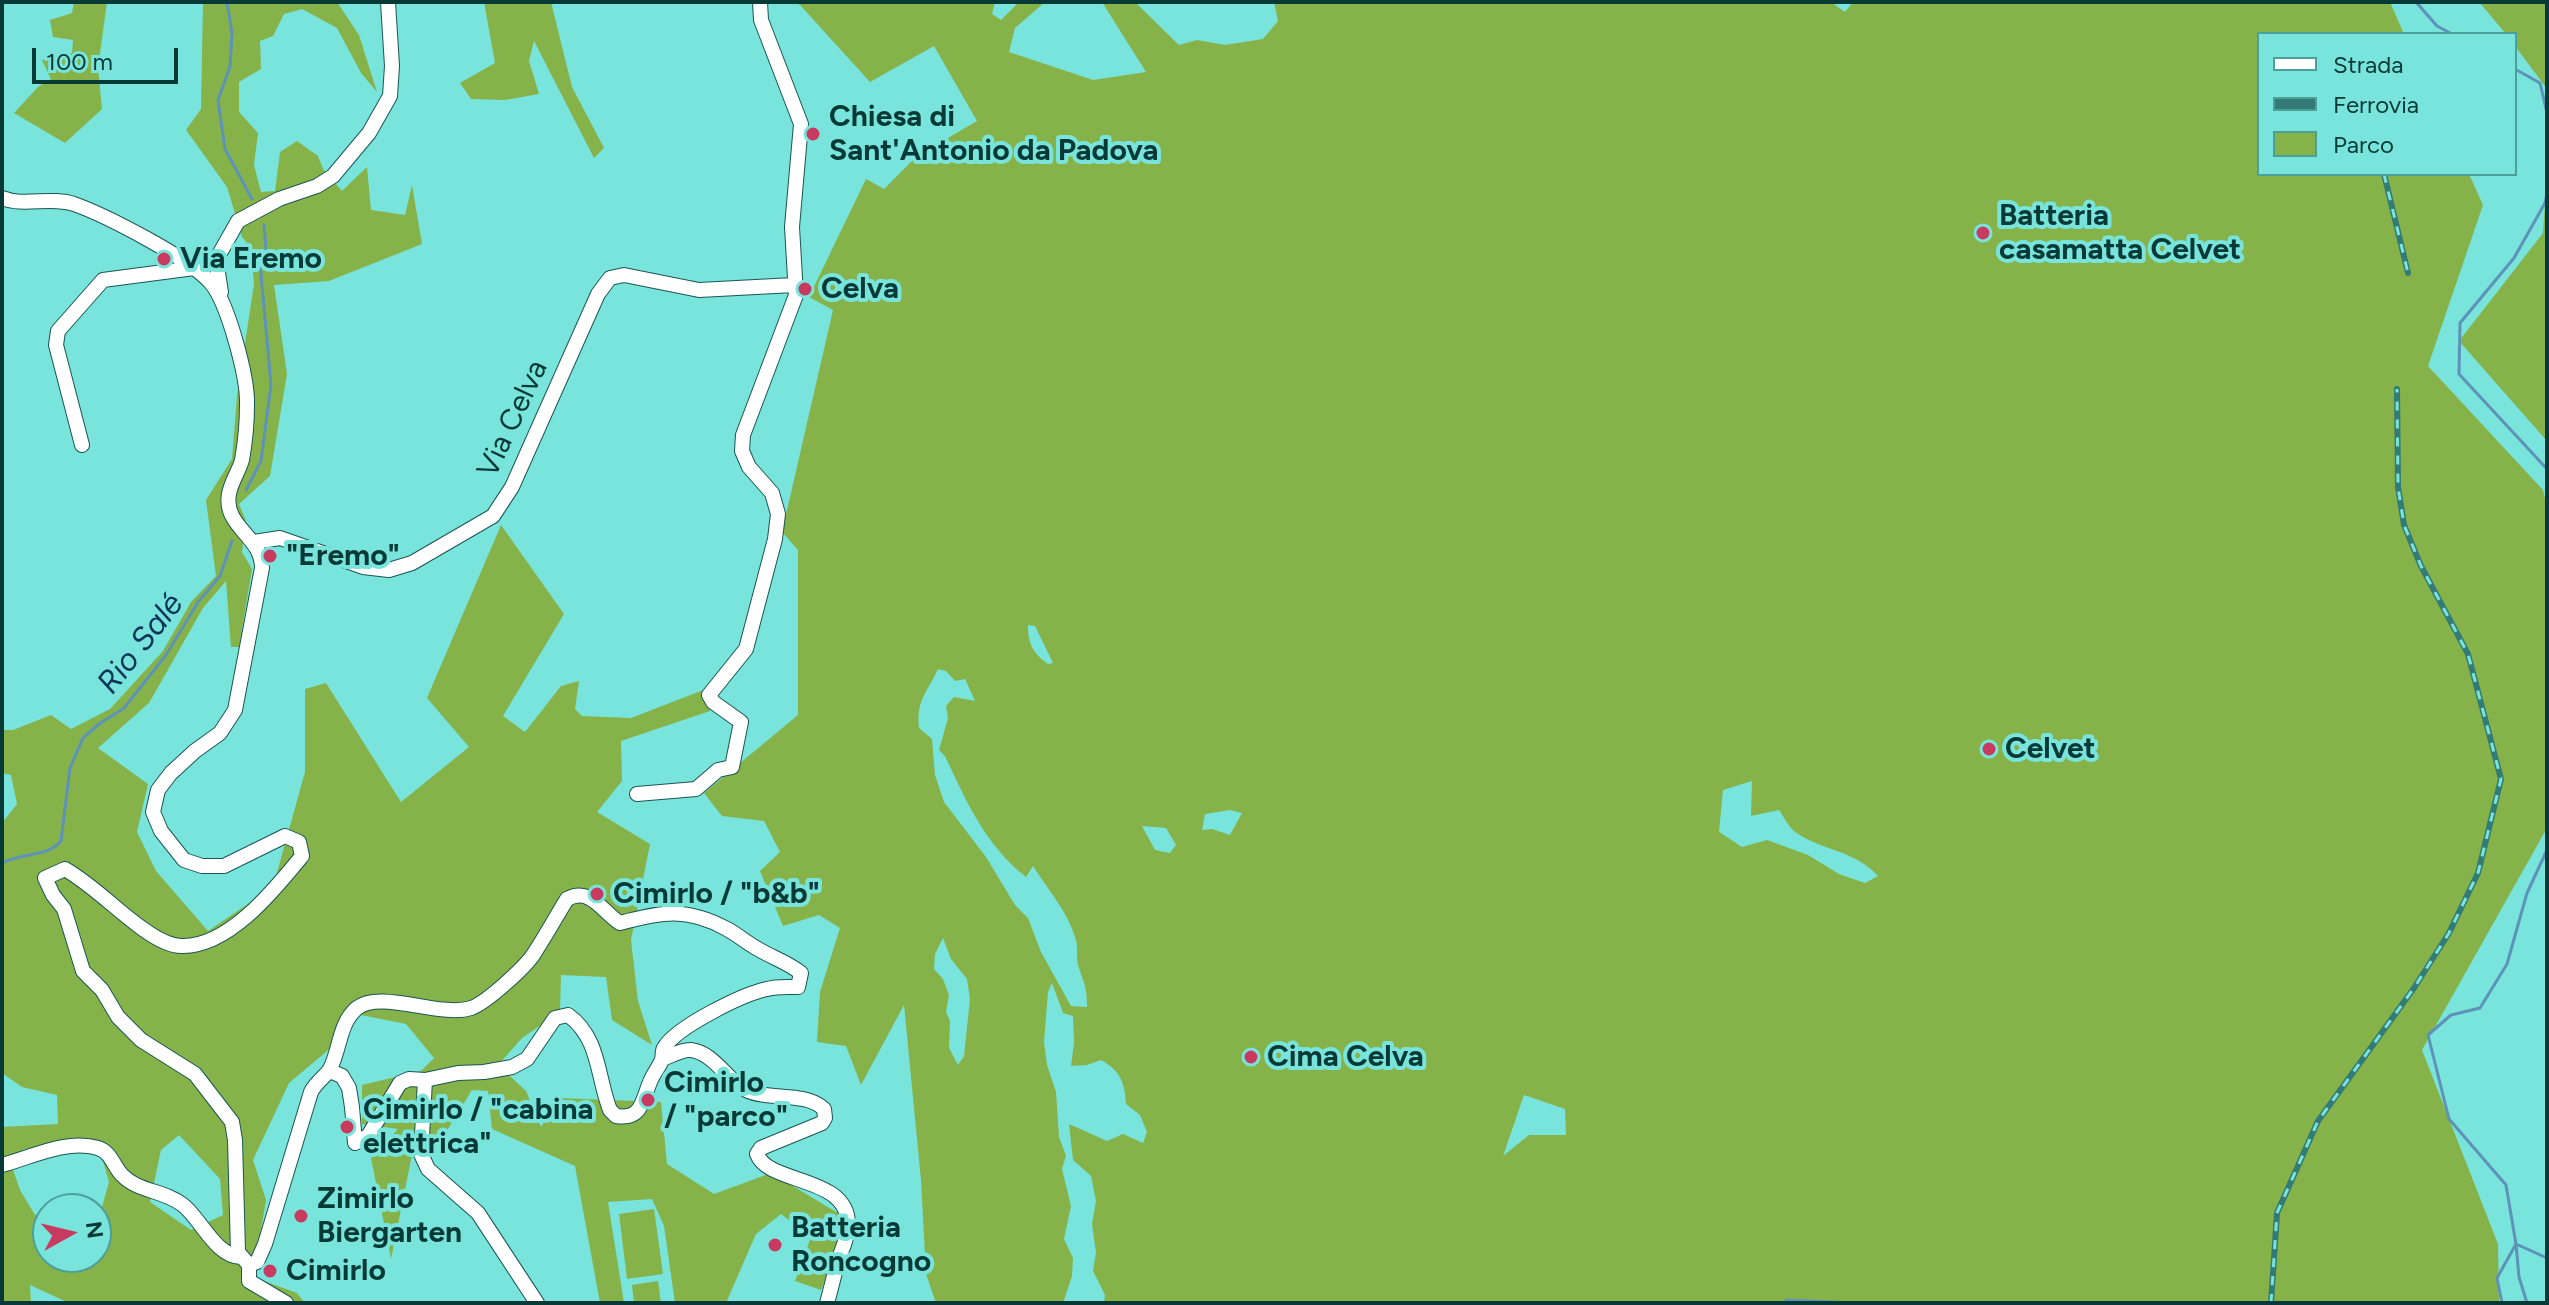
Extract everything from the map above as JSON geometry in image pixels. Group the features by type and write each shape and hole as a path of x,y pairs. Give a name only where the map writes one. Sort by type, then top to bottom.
{"street":[{"path":"223,308 216,260 238,221 333,176 369,133 390,96 392,66 388,2"},
{"path":"637,794 696,789 718,770 732,767 741,722 713,702 709,695 746,649 775,539 778,514 772,493 749,467 742,451 743,435 796,295 792,227 801,124 761,20 760,2"},
{"path":"2,198 43,199 74,204 135,233 194,268 213,284 243,366 248,403 242,460 228,495 230,516 262,554 262,568 235,710 220,733 171,773 158,790 153,812 161,831 184,860 202,866 224,866 285,836 299,842 302,856 248,915 205,943 180,946 143,929 87,881 65,869 45,878 64,909 83,971 102,990 118,1017 141,1040 195,1074 232,1122 237,1241 249,1281 286,1303"},
{"path":"82,445 56,345 58,331 103,280 194,268"},
{"name":"Via Celva","path":"254,542 280,538 363,567 389,570 412,563 493,516 512,487 598,294 610,278 624,275 699,290 794,285"},
{"path":"2,1165 41,1152 70,1147 100,1148 108,1154 122,1175 137,1186 159,1191 181,1203 230,1256 257,1262 311,1092 316,1082 330,1071 345,1023 357,1007 366,1003 386,1002 421,1005 443,1011 475,1007 534,954 567,899 584,895 604,907 615,922 620,923 668,912 693,914 727,929 801,973 798,987 767,988 717,1009 676,1035 665,1046 637,1114 627,1117 616,1116 610,1110 592,1046 579,1023 568,1015 555,1018 527,1059 512,1067 425,1080 409,1079 400,1083 368,1136 355,1143 349,1088 342,1076 330,1071"},
{"path":"662,1059 693,1050 704,1054 745,1089 810,1101 824,1109 822,1123 761,1148 757,1154 767,1167 796,1177 836,1197 843,1204 848,1222 846,1239 827,1303"},
{"path":"425,1080 421,1154 428,1169 478,1213 537,1303"}],"green space":[{"path":"74,2 107,2 98,68 102,109 65,143 14,113 38,87 51,79 42,60 72,53 73,40 53,37 50,20 72,13"},
{"path":"203,2 337,2 359,35 377,92 361,73 337,28 302,9 284,14 273,36 260,41 261,69 239,82 239,112 258,133 254,165 261,192 275,191 280,152 297,141 318,156 323,169 342,191 367,167 371,210 405,215 412,185 422,244 329,281 274,285 287,374 270,476 239,504 246,521 242,552 252,569 239,647 231,647 226,581 203,608 149,703 98,748 148,784 137,832 156,871 208,931 273,887 305,772 305,689 326,683 401,802 469,747 427,698 501,525 564,614 503,716 525,732 561,686 579,681 575,709 582,716 631,718 706,689 710,711 621,741 622,781 597,812 650,844 631,940 638,1001 652,1045 612,1020 606,977 561,975 560,1012 522,1038 498,1065 526,1091 541,1127 558,1098 661,1102 667,1164 714,1194 771,1173 848,1219 821,1290 795,1281 811,1237 781,1214 756,1234 726,1303 675,1303 664,1226 652,1199 608,1202 624,1303 600,1303 575,1166 492,1129 488,1091 472,1090 443,1137 415,1140 391,1259 371,1158 398,1129 362,1124 362,1085 421,1071 434,1058 406,1024 361,1015 326,1052 289,1083 253,1160 266,1200 253,1277 297,1293 305,1303 69,1303 30,1285 31,1303 2,1303 2,1127 58,1124 57,1095 22,1087 2,1073 2,823 17,804 11,775 2,773 2,730 13,730 51,715 71,729 110,709 163,651 191,602 216,576 206,500 232,459 237,396 254,284 251,248 242,237 227,187 186,130 201,109","holes":["179,1135 220,1179 223,1215 191,1230 150,1202 161,1150"]},
{"path":"484,2 551,2 572,87 604,148 594,158 534,41 529,61 539,94 505,100 471,99 460,83 495,63"},
{"path":"792,2 995,2 992,14 1001,20 1019,2 1045,2 1015,28 1009,52 1093,80 1146,72 1102,2 1135,2 1179,45 1197,40 1225,45 1263,39 1278,21 1274,2 1831,2 1845,12 1853,2 2390,2 2403,32 2257,32 2257,176 2470,176 2483,205 2428,366 2543,490 2547,507 2547,828 2422,1050 2498,1244 2499,1303 1104,1303 1105,1295 1093,1271 1096,1253 1092,1224 1096,1201 1091,1176 1073,1160 1069,1124 1107,1141 1123,1134 1143,1143 1147,1132 1140,1115 1126,1104 1123,1083 1113,1068 1101,1060 1071,1066 1073,1016 1063,1013 1052,983 1048,992 1044,1042 1047,1065 1056,1092 1059,1137 1066,1156 1062,1169 1071,1206 1064,1239 1073,1258 1072,1276 1063,1303 936,1303 926,1274 921,1180 904,1005 861,1085 846,1046 817,1042 820,992 840,928 819,915 783,926 760,871 780,852 764,821 722,816 704,793 798,715 798,550 782,532 833,310 809,297 866,179 884,189 917,156 977,121 934,46 870,82 800,5","holes":["1028,625 1035,626 1053,663 1048,664 1035,652 1030,643","938,669 946,671 955,681 965,679 975,701 954,697 946,706 948,718 939,750 988,837 1026,877 1033,866 1063,911 1076,940 1077,962 1086,989 1087,1007 1071,1006 1041,952 1028,918 1015,905 986,857 944,802 935,775 932,739 919,728 921,703","1752,781 1751,816 1779,810 1794,831 1858,860 1878,876 1865,883 1839,874 1808,855 1767,840 1742,847 1719,832 1723,790","1230,810 1242,813 1230,835 1212,829 1202,830 1205,814","1142,826 1166,828 1176,845 1170,853 1155,850","943,938 951,959 967,979 970,999 964,1056 958,1065 949,1048 950,1021 946,1012 949,995 943,979 934,969 935,954","1524,1095 1565,1109 1566,1135 1529,1135 1503,1156"]},
{"path":"2479,2 2547,2 2547,89 2517,49 2517,32 2504,32"},
{"path":"2547,174 2547,441 2459,341 2543,233"},
{"path":"654,1209 663,1274 627,1279 619,1214"},
{"path":"658,1281 661,1303 634,1303 632,1285"}],"waterway":[{"name":"Rio Salé","path":"227,2 232,33 230,67 218,100 225,149 252,199"},
{"path":"2416,2 2437,26 2448,32"},
{"path":"2517,70 2540,83 2547,113"},
{"path":"2547,193 2545,203 2514,258 2460,323 2459,374 2547,469"},
{"name":"Rio Salé","path":"246,490 261,461 271,385 260,263 266,250 264,225"},
{"name":"Rio Salé","path":"2,863 41,853 61,841 70,768 83,738 124,708 166,655 198,602 220,576 232,541"},
{"path":"2502,1303 2497,1278 2516,1244 2506,1185 2449,1119 2428,1035 2451,1015 2480,1008 2507,964 2527,893 2547,850"},
{"path":"2527,1303 2519,1277 2516,1244 2547,1258"},
{"path":"1786,1300 1855,1303"}],"railway":[{"path":"2384,176 2408,273"},
{"path":"2271,1303 2277,1213 2318,1121 2414,988 2449,933 2478,873 2501,779 2468,654 2421,566 2404,525 2398,487 2397,389"}],"place":[{"name":"Chiesa di Sant'Antonio da Padova","path":"813,134"},
{"name":"Batteria casamatta Celvet","path":"1983,233"},
{"name":"Via Eremo","path":"164,259"},
{"name":"Celva","path":"805,289"},
{"name":"\"Eremo\"","path":"270,556"},
{"name":"Celvet","path":"1989,749"},
{"name":"Cimirlo / \"b&b\"","path":"597,894"},
{"name":"Cima Celva","path":"1251,1057"},
{"name":"Cimirlo / \"parco\"","path":"648,1100"},
{"name":"Cimirlo / \"cabina elettrica\"","path":"347,1127"},
{"name":"Zimirlo Biergarten","path":"301,1216"},
{"name":"Batteria Roncogno","path":"775,1245"},
{"name":"Cimirlo","path":"270,1271"}]}
